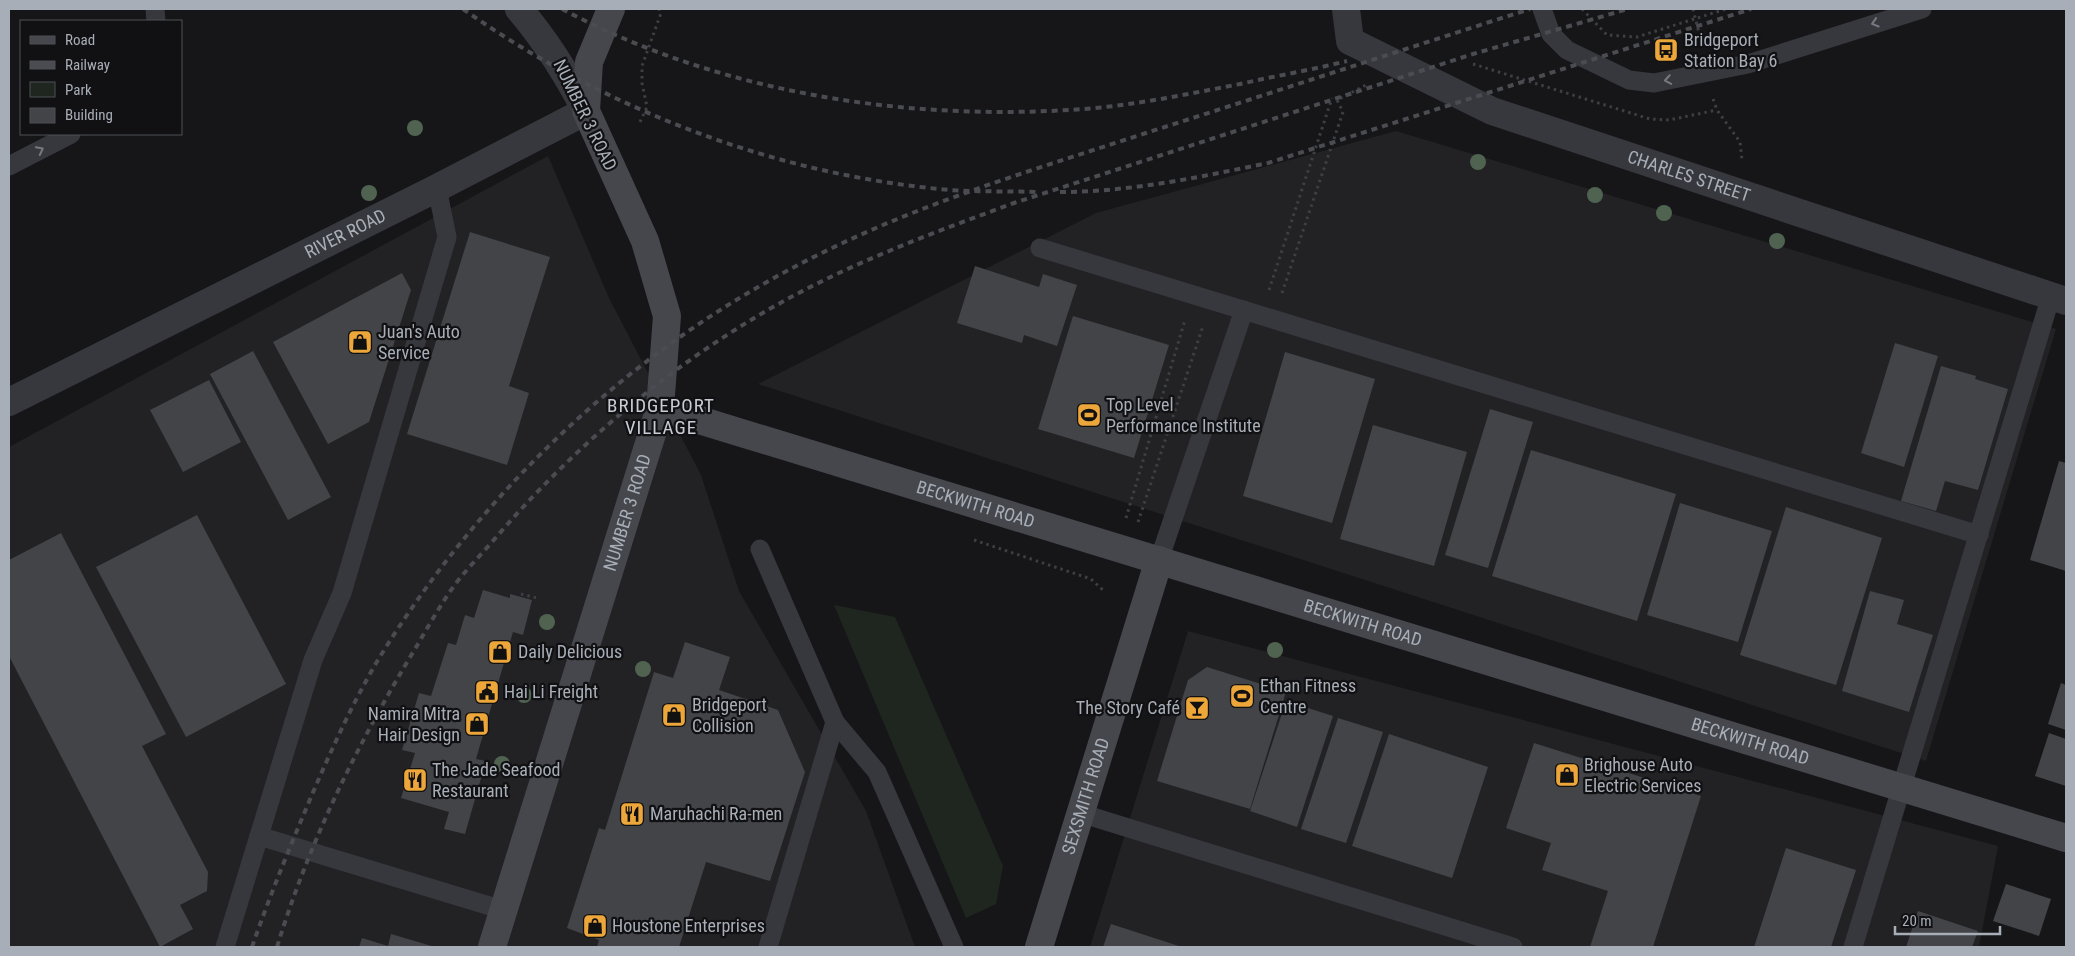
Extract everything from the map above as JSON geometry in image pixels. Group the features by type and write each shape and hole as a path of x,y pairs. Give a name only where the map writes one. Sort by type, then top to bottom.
{"street":[{"name":"NUMBER 3 ROAD","path":"492,947 660,408 667,316 645,242 586,111 567,74 546,41 519,9"},
{"path":"586,111 589,62 612,9"},
{"name":"CHARLES STREET","path":"1346,9 1350,41 1492,111 2059,298"},
{"name":"RIVER ROAD","path":"9,402 438,188 586,111"},
{"name":"BECKWITH ROAD","path":"660,408 2066,838"},
{"name":"SEXSMITH ROAD","path":"1039,947 1158,560"}],"lane":[{"path":"1542,9 1551,34 1567,50 1629,80 1654,83 1748,64 1922,9"},
{"path":"9,166 69,135"},
{"path":"225,947 312,660 342,593 448,237 438,188"},
{"path":"1040,248 1979,535"},
{"path":"1853,947 1979,535 2059,298"},
{"path":"1158,560 1244,310"},
{"path":"760,549 835,722 877,772 954,947"},
{"path":"768,947 835,722"},
{"path":"1080,813 1513,947"},
{"path":"259,836 503,910"}],"path":[{"path":"640,122 648,107 642,83 642,66 661,13 658,9"},
{"path":"1582,9 1607,35 1637,37 1726,9"},
{"path":"1693,9 1701,41"},
{"path":"1466,61 1650,119 1669,120 1717,110"},
{"path":"1712,96 1717,110 1740,142 1747,196"},
{"path":"1268,292 1332,98"},
{"path":"1280,300 1343,112 1337,100"},
{"path":"1124,523 1202,297"},
{"path":"1134,528 1142,514 1202,297"},
{"path":"972,540 1091,579 1105,592"},
{"path":"521,594 536,598"}],"shaded area":[{"path":"1396,131 2056,329 1926,761 758,384 1096,213"},
{"path":"548,156 609,298 701,475 739,591 866,811 915,947 9,947 9,447"},
{"path":"1188,631 1998,846 1979,947 1090,947"}],"green space":[{"path":"834,605 895,617 1003,866 996,904 966,918"}],"building":[{"path":"470,232 550,257 509,386 529,393 507,465 407,434"},
{"path":"975,266 1039,287 1043,274 1077,285 1057,346 1024,335 1022,343 957,323"},
{"path":"402,273 411,290 369,422 328,444 273,342"},
{"path":"1073,316 1169,345 1134,458 1038,429"},
{"path":"1895,343 1938,356 1904,467 1861,453"},
{"path":"253,351 331,497 288,520 210,374"},
{"path":"1285,352 1375,379 1332,523 1243,496"},
{"path":"1941,366 1976,376 1975,379 2008,389 1978,490 1945,481 1936,511 1901,501"},
{"path":"209,380 241,442 183,472 150,410"},
{"path":"1490,409 1533,422 1488,568 1445,555"},
{"path":"1373,425 1467,452 1434,566 1340,539"},
{"path":"1531,450 1676,494 1637,621 1492,576"},
{"path":"2059,461 2066,463 2066,571 2030,560"},
{"path":"1680,503 1772,531 1738,642 1647,615"},
{"path":"1786,507 1882,538 1836,685 1740,655"},
{"path":"197,515 286,684 186,737 96,567"},
{"path":"61,533 166,734 142,746 208,872 207,891 180,905 193,929 160,947 9,656 9,560"},
{"path":"483,590 510,598 510,594 532,600 523,635 513,632 476,759 486,761 465,834 444,829 449,812 401,798 415,753 402,750 419,693 431,696 448,643 456,645 465,615 474,618"},
{"path":"1870,591 1904,600 1897,624 1933,635 1909,712 1842,691"},
{"path":"685,642 730,657 719,690 778,710 805,772 770,881 706,862 679,947 597,947 599,940 567,928 599,828 605,830 654,672 673,678"},
{"path":"1207,667 1286,692 1250,809 1157,781 1188,680"},
{"path":"2061,683 2066,685 2066,730 2048,724"},
{"path":"1286,701 1333,716 1297,827 1250,811"},
{"path":"1338,718 1383,732 1346,843 1301,829"},
{"path":"2049,733 2066,739 2066,786 2035,776"},
{"path":"1389,734 1488,767 1452,878 1352,846"},
{"path":"1534,743 1701,796 1653,947 1590,947 1608,891 1542,870 1551,843 1506,828"},
{"path":"1786,848 1856,870 1831,947 1754,947"},
{"path":"2006,884 2051,899 2039,936 1993,921"},
{"path":"1918,911 1978,931 1972,947 1906,947"},
{"path":"1111,924 1182,947 1103,947"},
{"path":"391,934 435,947 359,947 362,938 388,946"}],"railway":[{"path":"463,9 518,45 575,78 634,107 695,132 757,153 820,170 885,182 950,190 1037,192"},
{"path":"562,9 622,38 685,62 750,81 816,95 882,105 950,111 1017,112 1123,105 1240,84 1347,61"},
{"path":"252,947 291,844 317,783 339,734 381,655 424,591 471,531 521,474 576,420 635,371 697,326 762,285 830,249 907,215 1026,172 1530,9"},
{"path":"277,947 304,869 355,757 394,684 454,586 523,507 590,440 626,409 702,352 782,302 838,273 925,236 984,214 1473,54 1628,9"},
{"path":"1060,192 1139,187 1268,163 1751,9"}],"place":[{"name":"Bridgeport Station Bay 6","path":"1666,50"},
{"name":"Juan's Auto Service","path":"360,342"},
{"name":"Top Level Performance Institute","path":"1089,415"},
{"name":"Daily Delicious","path":"500,652"},
{"name":"Hai Li Freight","path":"487,692"},
{"name":"Ethan Fitness Centre","path":"1242,696"},
{"name":"The Story Café","path":"1197,708"},
{"name":"Bridgeport Collision","path":"674,715"},
{"name":"Namira Mitra Hair Design","path":"477,724"},
{"name":"Brighouse Auto Electric Services","path":"1567,775"},
{"name":"The Jade Seafood Restaurant","path":"415,780"},
{"name":"Maruhachi Ra-men","path":"632,814"},
{"name":"Houstone Enterprises","path":"595,926"}],"district":[{"name":"BRIDGEPORT VILLAGE","path":"661,416"}]}
